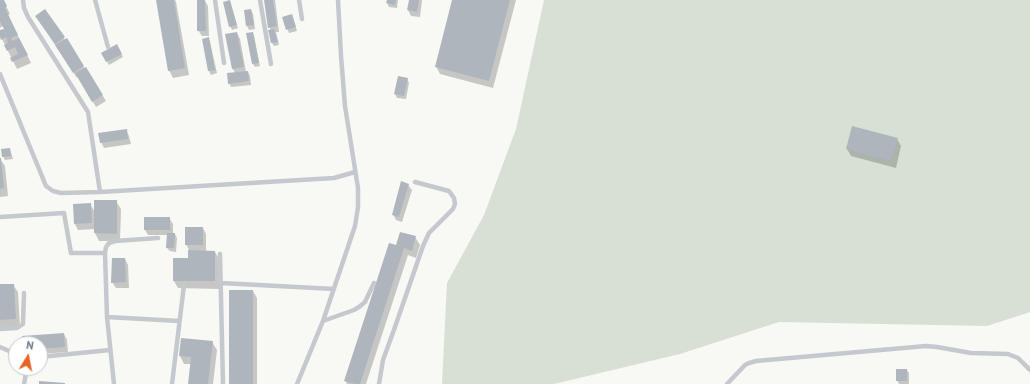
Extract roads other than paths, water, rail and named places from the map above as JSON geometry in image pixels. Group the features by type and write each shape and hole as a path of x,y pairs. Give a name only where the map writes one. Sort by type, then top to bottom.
{"lane":[{"path":"23,0 24,8 28,17 88,112 100,192"},
{"path":"95,0 108,47"},
{"path":"215,0 224,63"},
{"path":"260,0 271,64"},
{"path":"299,0 302,19"},
{"path":"297,384 323,321 355,226 358,207 358,188 344,98 340,56 338,0"},
{"path":"0,74 46,186 53,191 61,193 100,192 334,178 355,172"},
{"path":"379,384 382,360 396,327 423,246 429,233 453,209 455,204 454,198 449,191 415,182"},
{"path":"0,218 64,213 71,253 105,253"},
{"path":"114,384 107,317 106,247 109,243 115,240 158,238"},
{"path":"220,254 223,384"},
{"path":"220,283 334,289"},
{"path":"323,321 359,307 364,302 374,283"},
{"path":"172,384 184,285"},
{"path":"0,329 17,328 23,324 24,293"},
{"path":"107,317 179,320"},
{"path":"727,384 749,362 926,346 971,353 1008,354 1018,358 1030,370"},
{"path":"48,356 110,350"}]}
